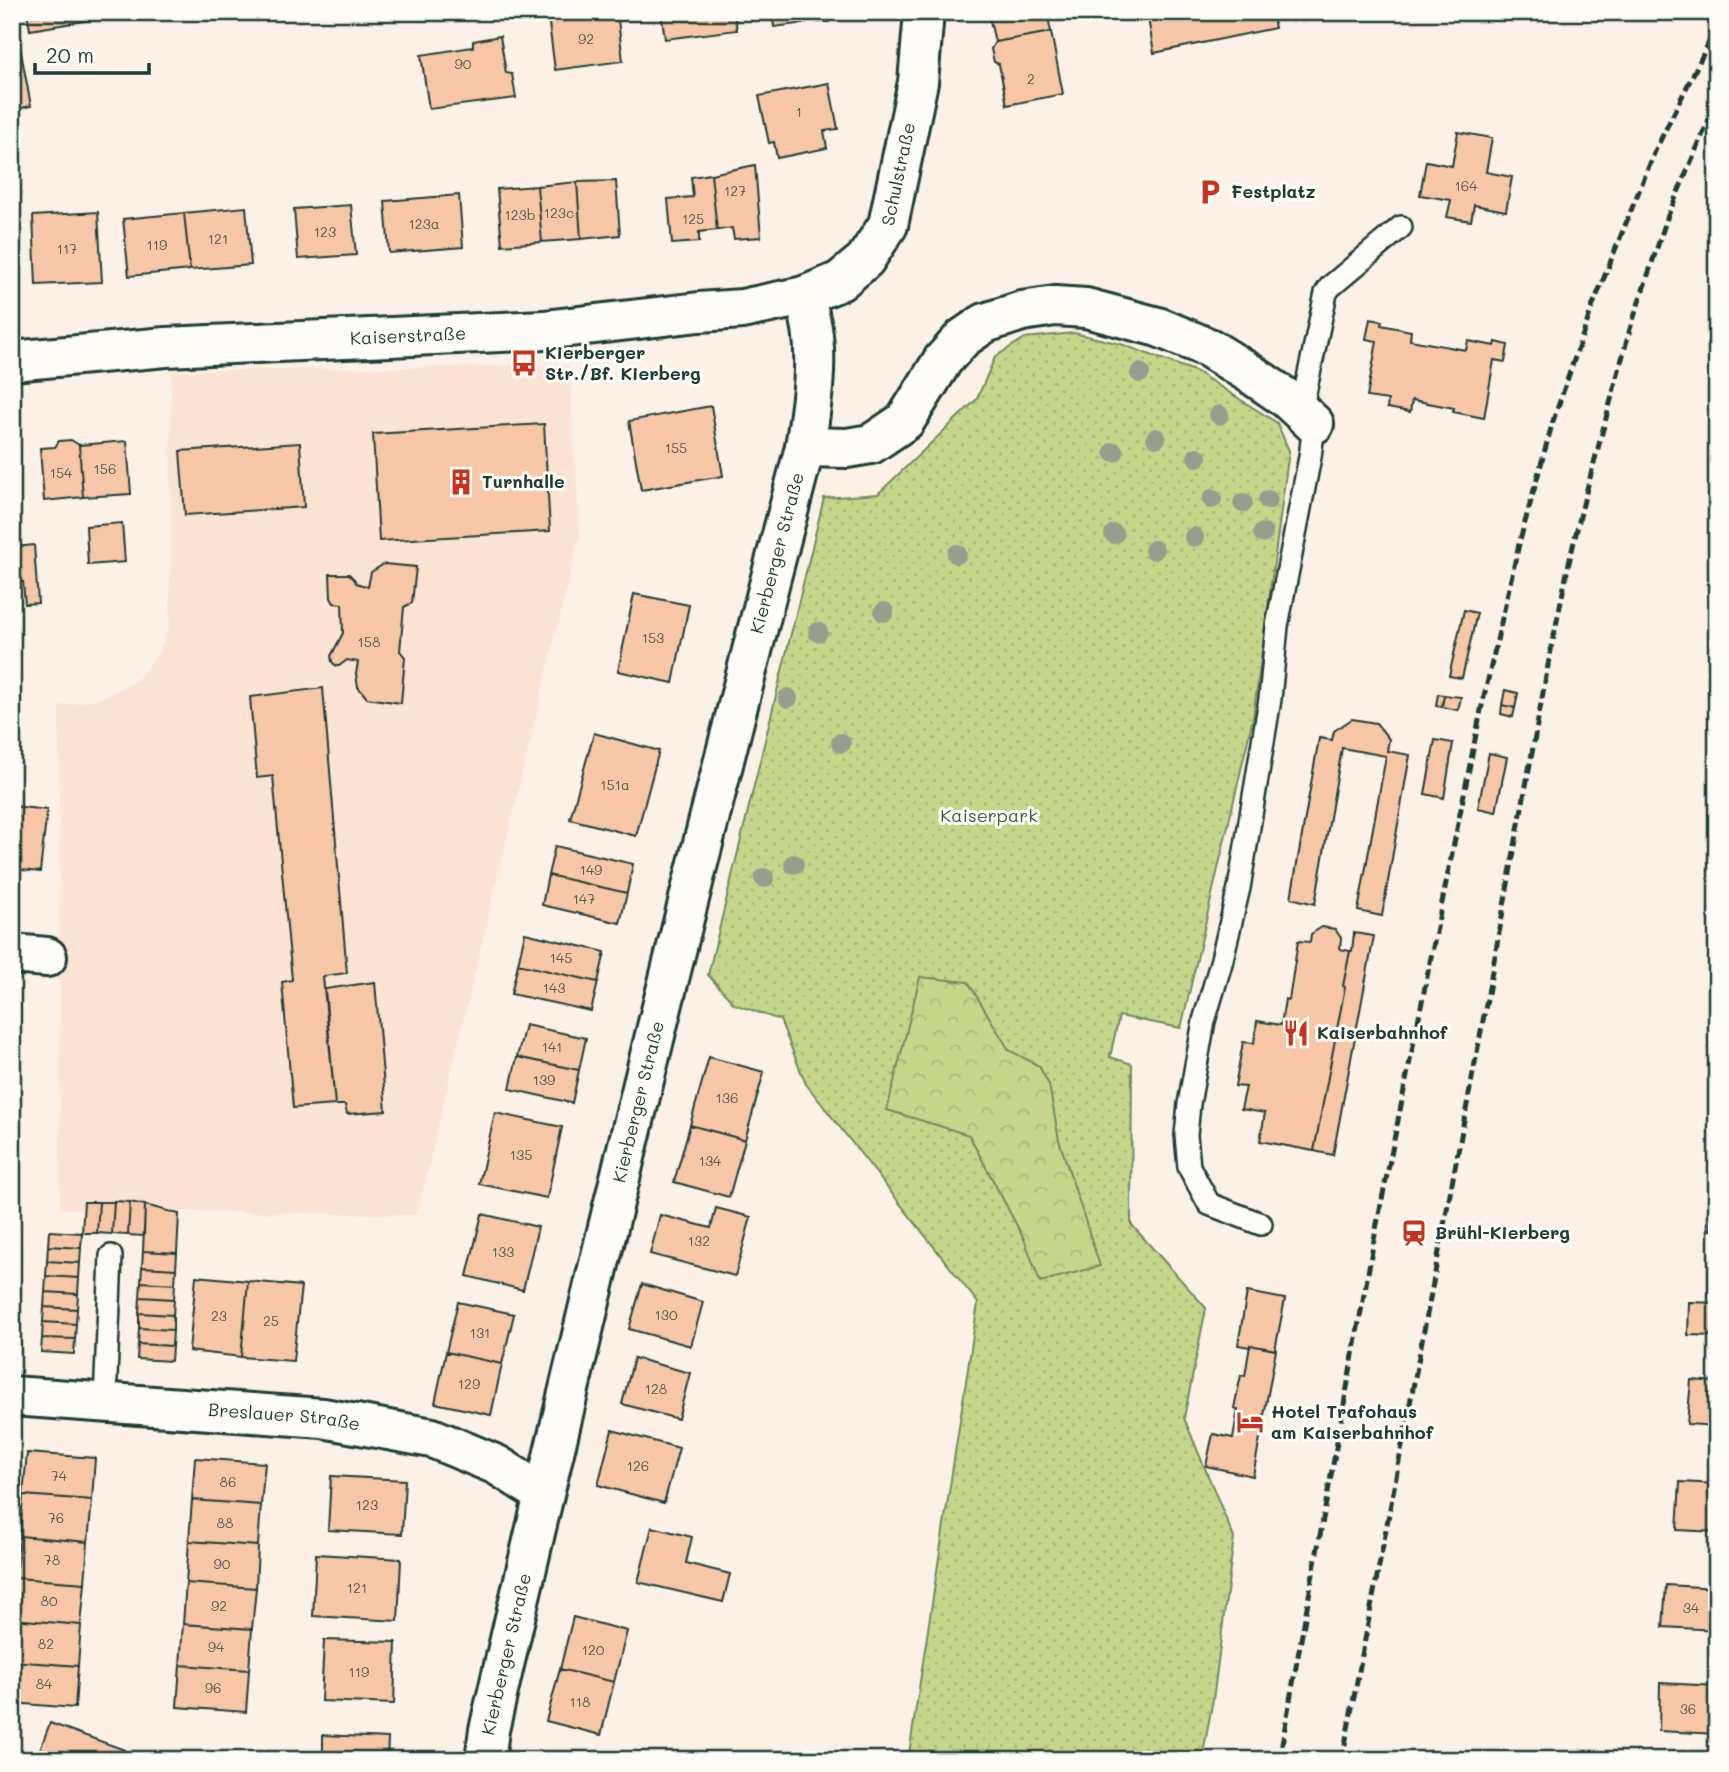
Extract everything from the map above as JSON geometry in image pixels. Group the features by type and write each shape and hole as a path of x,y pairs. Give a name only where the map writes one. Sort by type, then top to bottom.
{"street":[{"name":"Schulstraße","path":"804,296 840,281 865,261 888,225 918,82 923,12"},
{"name":"Kaiserstraße","path":"12,361 166,347 544,330 742,309 804,296"},
{"name":"Kierberger Straße","path":"485,1760 489,1730 544,1494 675,952 805,447 814,370 812,329 804,296"},
{"name":"Kierberger Straße","path":"805,447 847,448 871,444 905,421 943,360 963,338 985,323 1022,311 1055,306 1086,308 1158,327 1209,348 1277,392 1308,418"},
{"name":"Breslauer Straße","path":"12,1396 323,1418 432,1438 496,1465 544,1494"}],"lane":[{"path":"1261,1224 1209,1204 1189,1167 1186,1135 1189,1104 1204,1021 1239,888 1270,699 1277,626 1310,457 1308,418 1326,293 1330,286 1401,227"},
{"path":"105,1402 111,1256"}],"shaded area":[{"path":"569,365 580,533 417,1215 60,1209 59,706 99,699 137,680 159,653 170,623 171,371"}],"green space":[{"name":"Kaiserpark","path":"1074,333 1121,344 1197,372 1277,423 1289,451 1253,718 1181,1028 1119,1016 1110,1057 1132,1064 1131,1224 1206,1308 1184,1418 1234,1538 1214,1693 1202,1760 908,1760 978,1303 806,1084 780,1020 734,1004 708,975 824,498 878,494 977,399 995,357 1025,338"},
{"path":"920,977 968,982 1009,1050 1039,1066 1049,1085 1059,1140 1100,1266 1040,1282 1025,1241 969,1135 887,1110"}],"building":[{"path":"27,12 114,12 115,16 30,30"},
{"path":"242,12 277,12 243,16"},
{"path":"568,12 617,12 623,61 555,70 548,16"},
{"path":"661,12 734,12 737,30 665,39"},
{"path":"772,12 852,12 853,17 837,19 834,14 829,15 829,22 817,22 813,17 805,18 806,23 774,27"},
{"path":"988,12 1047,12 1051,32 995,42"},
{"path":"1147,12 1272,12 1275,28 1154,53"},
{"path":"1051,32 1063,94 1007,105 999,64 994,62 991,49 995,42"},
{"path":"500,36 506,73 512,74 516,98 429,109 421,55 473,47 473,41"},
{"path":"20,47 31,106 12,110 12,48"},
{"path":"829,83 838,129 824,131 827,148 777,158 774,142 769,143 759,96"},
{"path":"1458,132 1492,138 1486,172 1512,177 1506,211 1474,205 1471,221 1447,217 1451,200 1420,195 1426,161 1452,166"},
{"path":"755,165 761,237 734,239 732,228 717,230 711,174"},
{"path":"711,174 717,230 699,232 699,242 672,244 668,199 693,197 691,177"},
{"path":"616,181 620,235 581,239 577,182"},
{"path":"577,182 581,239 542,242 537,186"},
{"path":"537,186 542,242 502,245 497,189"},
{"path":"459,195 463,247 389,253 385,201"},
{"path":"351,205 356,255 298,259 294,209"},
{"path":"246,207 251,265 190,270 184,213"},
{"path":"98,212 102,282 36,285 33,216"},
{"path":"184,213 190,270 129,276 123,219"},
{"path":"1370,319 1382,321 1381,325 1411,331 1410,340 1466,350 1468,341 1495,346 1496,342 1508,345 1505,362 1494,360 1484,418 1453,412 1454,408 1412,400 1410,412 1387,408 1388,400 1367,397 1377,341 1366,339"},
{"path":"711,406 723,476 641,490 629,421"},
{"name":"Turnhalle","path":"544,424 550,531 379,541 373,434"},
{"path":"71,440 79,445 83,497 44,501 40,448 55,447 59,441"},
{"path":"127,441 131,494 83,497 79,445"},
{"path":"300,443 304,507 185,515 180,451"},
{"path":"12,446 17,500 12,501"},
{"path":"122,523 125,562 88,565 86,526"},
{"path":"34,545 38,603 25,604 23,582 18,582 15,547"},
{"path":"384,564 416,567 412,603 404,607 400,651 405,657 401,703 367,698 358,687 358,662 347,660 336,666 331,656 343,633 342,604 334,603 331,598 330,574 349,574 356,583 368,587 371,572"},
{"path":"634,594 689,605 673,683 618,671"},
{"path":"1464,610 1477,613 1462,678 1449,676"},
{"path":"323,688 347,973 323,976 335,1105 293,1108 282,982 292,980 273,776 257,778 250,697"},
{"path":"1505,690 1518,693 1515,708 1502,705"},
{"path":"1438,694 1444,695 1442,707 1436,706"},
{"path":"1444,695 1461,697 1458,710 1442,707"},
{"path":"1502,705 1515,708 1513,717 1501,714"},
{"path":"1352,719 1376,723 1389,739 1387,751 1410,755 1382,916 1358,911 1386,756 1342,748 1315,904 1291,898 1319,738 1332,740 1334,731"},
{"path":"594,733 659,751 636,836 570,819"},
{"path":"1435,740 1453,743 1444,798 1425,794"},
{"path":"1489,753 1507,757 1496,812 1478,808"},
{"path":"12,806 47,810 40,872 12,869"},
{"path":"555,846 633,864 627,893 548,875"},
{"path":"548,875 627,893 620,923 542,905"},
{"name":"Kaiserbahnhof","path":"1322,927 1335,929 1341,938 1340,949 1350,951 1314,1151 1260,1141 1265,1113 1241,1109 1246,1087 1235,1086 1243,1042 1254,1043 1257,1021 1281,1025 1285,999 1289,1000 1298,941 1310,942 1311,934"},
{"path":"525,933 605,952 598,982 518,964"},
{"path":"1354,933 1374,936 1333,1155 1314,1151"},
{"path":"518,964 598,982 591,1011 511,994"},
{"path":"375,982 386,1111 347,1114 345,1105 335,1105 325,989"},
{"path":"12,1011 18,1011 18,1051 12,1051"},
{"path":"525,1025 586,1038 579,1070 517,1057"},
{"path":"12,1051 18,1051 17,1092 12,1092"},
{"path":"517,1057 579,1070 572,1103 510,1089"},
{"path":"709,1057 764,1072 745,1140 690,1125"},
{"path":"12,1092 17,1092 17,1132 12,1132"},
{"path":"495,1113 562,1127 547,1198 479,1184"},
{"path":"690,1125 745,1140 729,1197 674,1182"},
{"path":"12,1132 17,1132 17,1172 12,1172"},
{"path":"1713,1173 1717,1173 1717,1230 1710,1230"},
{"path":"114,1201 130,1202 128,1235 112,1234"},
{"path":"84,1202 99,1202 97,1233 82,1233"},
{"path":"99,1202 114,1202 112,1234 97,1233"},
{"path":"130,1202 145,1205 144,1236 128,1235"},
{"path":"145,1205 179,1214 177,1253 143,1251"},
{"path":"716,1208 751,1217 735,1276 650,1254 660,1215 711,1228"},
{"path":"482,1214 538,1227 523,1290 467,1276"},
{"path":"49,1231 82,1233 81,1248 48,1246"},
{"path":"48,1246 81,1248 80,1263 47,1261"},
{"path":"143,1251 177,1253 176,1269 142,1267"},
{"path":"47,1261 80,1263 79,1278 46,1276"},
{"path":"142,1267 176,1269 175,1284 141,1282"},
{"path":"46,1276 79,1278 78,1294 45,1292"},
{"path":"196,1276 248,1281 241,1357 189,1351"},
{"path":"248,1281 301,1286 293,1361 241,1357"},
{"path":"141,1282 175,1284 174,1299 140,1297"},
{"path":"642,1284 703,1302 691,1346 629,1329"},
{"path":"45,1292 78,1294 77,1309 44,1307"},
{"path":"1247,1292 1285,1299 1275,1350 1238,1345"},
{"path":"140,1297 174,1299 173,1315 139,1313"},
{"path":"458,1302 514,1314 502,1364 446,1352"},
{"path":"1689,1302 1717,1303 1717,1336 1688,1335"},
{"path":"44,1307 77,1309 76,1324 43,1322"},
{"path":"139,1313 173,1315 173,1330 139,1328"},
{"path":"43,1322 76,1324 75,1339 42,1338"},
{"path":"139,1328 173,1330 172,1346 138,1344"},
{"path":"42,1338 75,1339 74,1354 41,1352"},
{"path":"138,1344 172,1346 171,1361 137,1359"},
{"name":"Hotel Trafohaus am Kaiserbahnhof","path":"1250,1345 1276,1350 1253,1476 1206,1466 1213,1434 1233,1438 1238,1409 1234,1408 1241,1375 1245,1376"},
{"path":"446,1352 502,1364 491,1415 435,1403"},
{"path":"634,1358 690,1373 678,1419 622,1404"},
{"path":"1691,1380 1717,1382 1717,1426 1687,1424"},
{"path":"612,1430 679,1448 664,1503 598,1485"},
{"path":"27,1453 95,1458 92,1500 23,1495"},
{"path":"195,1458 265,1463 261,1505 192,1500"},
{"path":"331,1476 405,1480 402,1534 328,1530"},
{"path":"1680,1482 1717,1484 1717,1532 1677,1530"},
{"path":"23,1495 92,1500 88,1542 20,1536"},
{"path":"192,1500 261,1505 258,1546 189,1541"},
{"path":"652,1527 692,1537 686,1563 730,1574 723,1602 638,1582"},
{"path":"20,1536 88,1542 85,1583 16,1578"},
{"path":"189,1541 258,1546 256,1588 186,1583"},
{"path":"316,1554 401,1559 398,1621 313,1616"},
{"path":"16,1578 85,1583 81,1625 13,1619"},
{"path":"186,1583 256,1588 252,1629 183,1624"},
{"path":"1666,1585 1717,1588 1717,1630 1663,1627"},
{"path":"573,1617 627,1631 614,1682 560,1669"},
{"path":"13,1619 81,1625 78,1666 12,1661"},
{"path":"183,1624 252,1629 249,1670 180,1665"},
{"path":"324,1640 396,1642 394,1704 321,1701"},
{"path":"12,1661 78,1666 75,1708 12,1703"},
{"path":"180,1665 249,1670 246,1712 177,1707"},
{"path":"560,1669 614,1682 601,1735 546,1721"},
{"path":"1660,1683 1717,1686 1717,1734 1659,1731"},
{"path":"50,1723 125,1750 121,1760 36,1760"},
{"path":"323,1735 388,1738 387,1760 323,1760"}],"railway":[{"path":"1279,1760 1376,1229 1481,710 1519,544 1553,421 1593,305 1655,151 1717,26"},
{"path":"1342,1760 1568,567 1630,329 1667,218 1717,101"}],"place":[{"name":"Festplatz","path":"1210,192"},
{"name":"Kierberger Str./Bf. Kierberg","path":"524,363"},
{"name":"Turnhalle","path":"461,482"},
{"name":"Kaiserbahnhof","path":"1296,1033"},
{"name":"Brühl-Kierberg","path":"1414,1233"},
{"name":"Hotel Trafohaus am Kaiserbahnhof","path":"1250,1422"}]}
